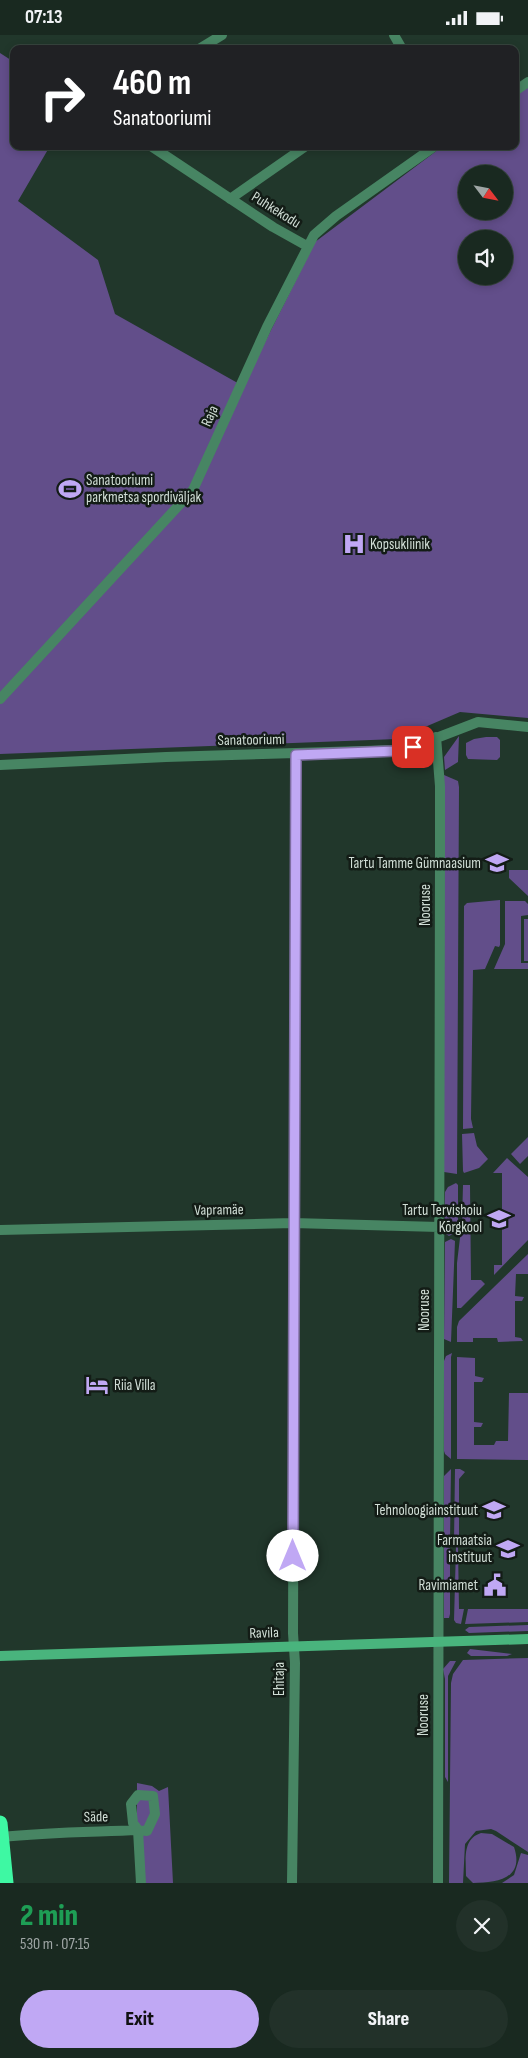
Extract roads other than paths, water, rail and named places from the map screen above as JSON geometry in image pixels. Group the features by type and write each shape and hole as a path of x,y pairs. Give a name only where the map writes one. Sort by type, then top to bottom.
{"highway":[{"path":"1,1830 6,1883"}],"street":[{"path":"206,45 222,35"},
{"name":"Puhkekodu","path":"157,150 273,227 307,246"},
{"name":"Puhkekodu","path":"230,199 300,150"},
{"name":"Raja","path":"0,699 193,490 267,327 314,235 336,215 429,150"},
{"name":"Sanatooriumi","path":"0,765 166,757 396,751 413,747 478,722 528,727"},
{"name":"Nooruse","path":"436,737 440,786 438,1883"},
{"name":"Ehitaja","path":"292,1883 296,755"},
{"name":"Vapramäe","path":"0,1230 293,1223 439,1227"},
{"name":"Ravila","path":"0,1656 528,1639"},
{"name":"Säde","path":"1,1830 85,1833 138,1830 140,1883"}],"place":[{"name":"Sanatooriumi parkmetsa spordiväljak","path":"70,489"},
{"name":"Kopsukliinik","path":"354,544"},
{"name":"Tartu Tamme Gümnaasium","path":"497,863"},
{"name":"Tartu Tervishoiu Kõrgkool","path":"499,1219"},
{"name":"Riia Villa","path":"97,1385"},
{"name":"Tehnoloogiainstituut","path":"494,1510"},
{"name":"Farmaatsia instituut","path":"508,1549"},
{"name":"Ravimiamet","path":"495,1585"}]}
